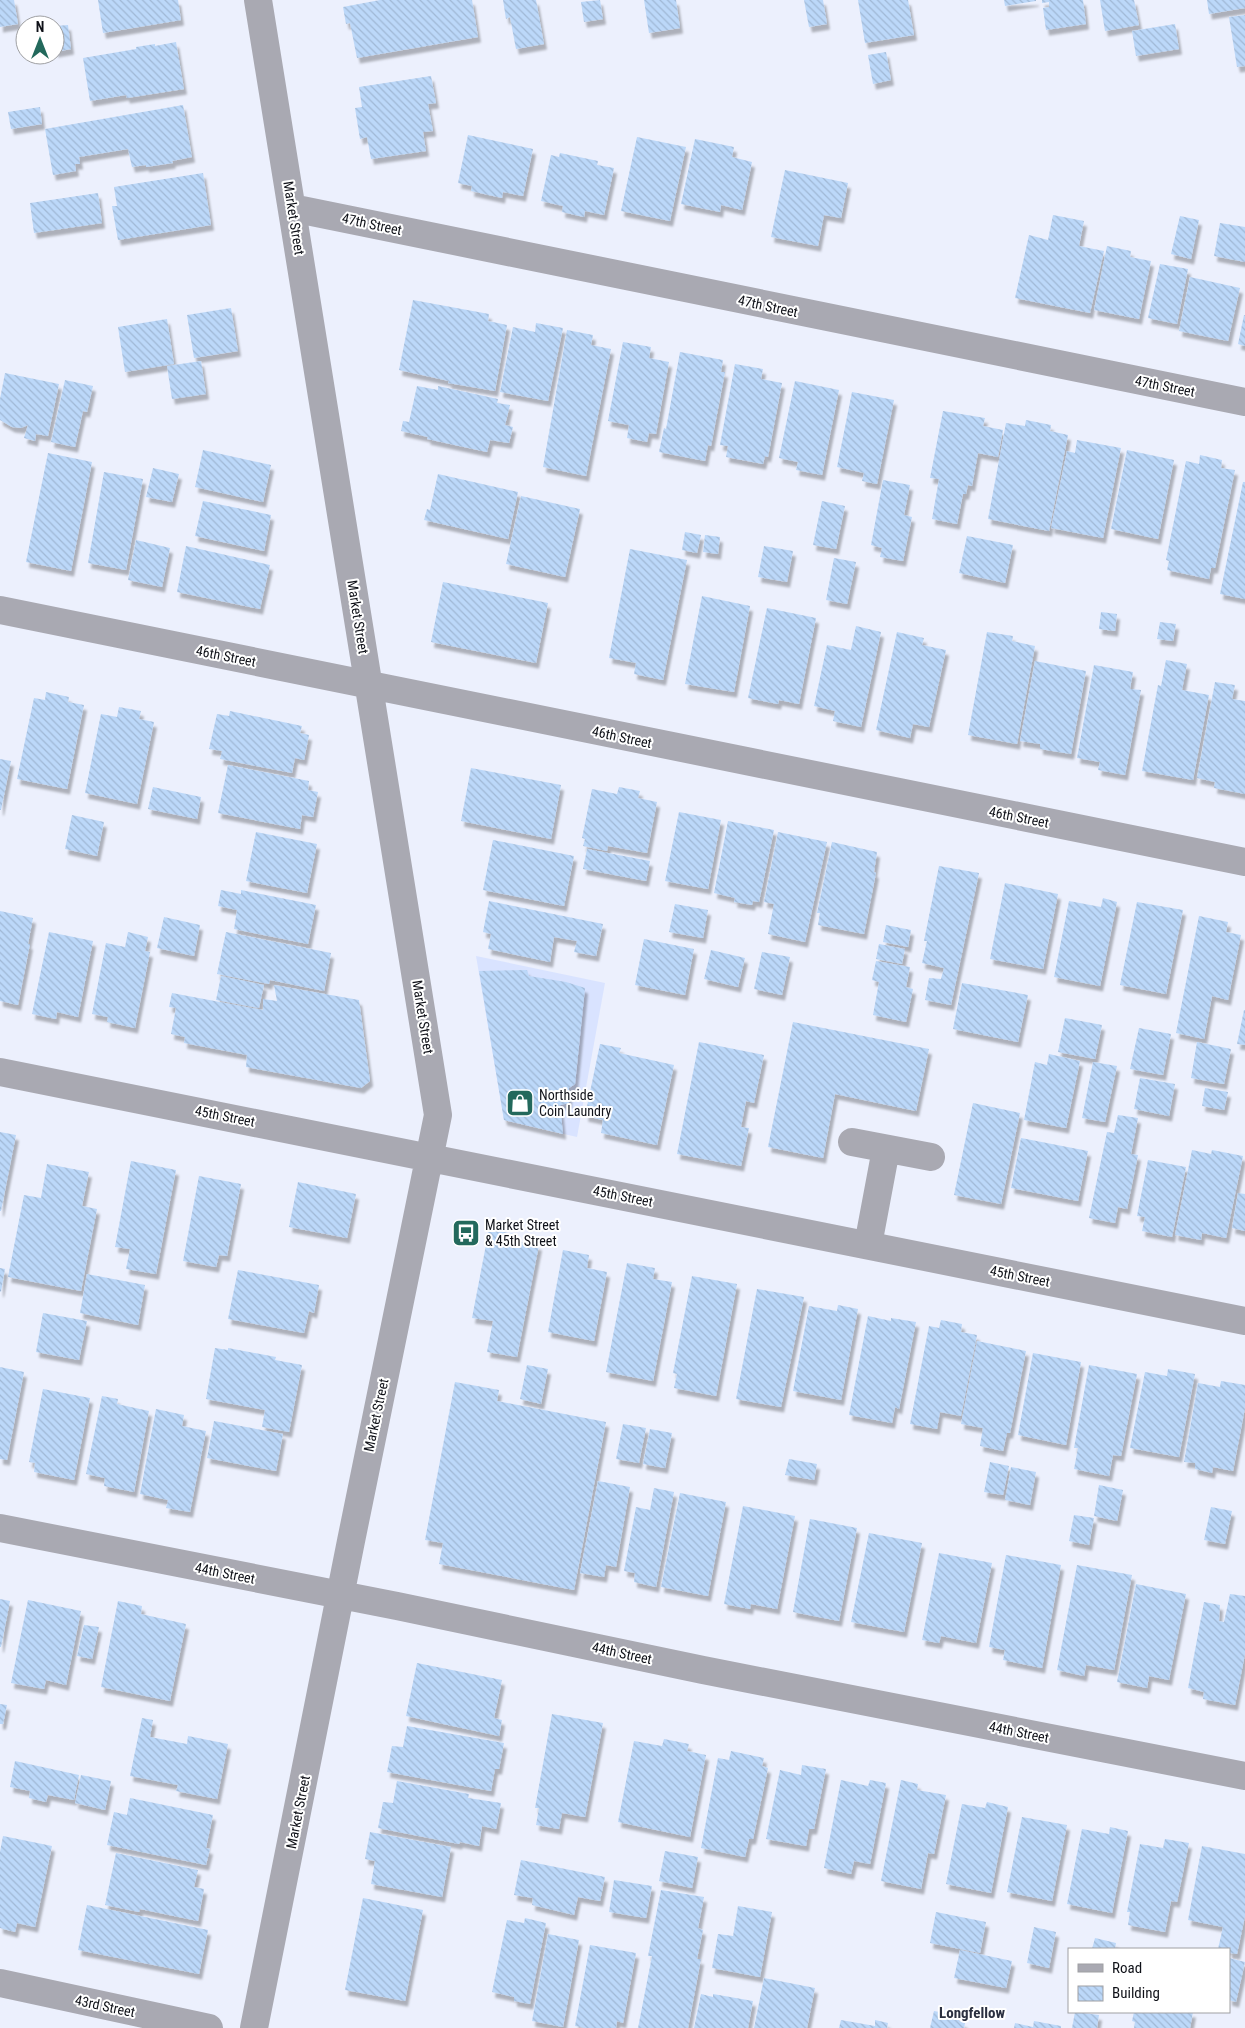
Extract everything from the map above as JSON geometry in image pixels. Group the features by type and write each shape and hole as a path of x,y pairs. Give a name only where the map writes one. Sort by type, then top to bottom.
{"street":[{"name":"Market Street","path":"254,2028 438,1115 258,0"},
{"name":"47th Street","path":"292,208 1245,402"},
{"name":"46th Street","path":"0,610 1245,862"},
{"name":"45th Street","path":"0,1072 1245,1321"},
{"path":"852,1142 931,1157"},
{"path":"868,1245 886,1148"},
{"name":"44th Street","path":"0,1528 340,1595 712,1672 1245,1776"},
{"name":"43rd Street","path":"0,1984 209,2028"}],"shaded area":[{"path":"476,956 605,983 577,1137 504,1120"}],"building":[{"path":"0,0 14,0 16,15 15,24 0,27"},
{"path":"98,0 178,0 181,20 103,33"},
{"path":"380,0 472,0 478,37 357,58 350,23 346,24 343,7"},
{"path":"503,0 536,0 544,44 516,49 510,17 506,19"},
{"path":"600,0 603,19 584,22 581,2"},
{"path":"644,0 676,0 680,28 649,33"},
{"path":"804,0 823,0 827,24 809,27"},
{"path":"858,0 908,0 914,35 865,43"},
{"path":"1004,0 1036,0 1036,1 1005,6"},
{"path":"1042,0 1083,0 1086,24 1046,30 1043,8 1049,7 1049,2 1042,3"},
{"path":"1100,0 1134,0 1139,25 1105,31"},
{"path":"1207,0 1245,0 1245,8 1209,14"},
{"path":"1245,15 1245,66 1237,67 1229,17"},
{"path":"1175,24 1179,49 1136,56 1132,31"},
{"path":"65,25 68,25 71,49 65,50"},
{"path":"176,42 184,89 127,98 126,95 90,101 83,58 136,49 136,47"},
{"path":"886,52 891,80 873,84 868,55"},
{"path":"431,76 436,103 428,104 433,131 423,132 426,151 371,159 367,137 360,139 355,108 362,107 359,87"},
{"path":"183,105 192,157 172,161 173,163 132,167 128,149 79,157 80,164 75,164 76,171 53,175 45,129"},
{"path":"40,107 42,124 11,129 8,112"},
{"path":"468,135 533,149 523,196 503,192 502,198 471,191 472,186 458,183"},
{"path":"637,137 686,147 670,221 621,211"},
{"path":"695,139 734,147 732,157 752,162 742,210 721,205 720,212 681,204"},
{"path":"560,153 598,161 597,165 614,168 604,215 585,211 584,217 562,212 563,206 541,201 551,155 559,157"},
{"path":"785,170 848,183 841,218 824,215 818,246 771,237"},
{"path":"203,173 211,225 118,240 112,206 117,206 114,187"},
{"path":"98,193 102,223 34,233 30,203"},
{"path":"1053,215 1084,221 1079,246 1104,251 1090,313 1015,298 1029,235 1048,240"},
{"path":"1180,216 1199,220 1191,259 1171,254"},
{"path":"1220,223 1245,227 1245,262 1214,256"},
{"path":"1107,246 1131,251 1130,257 1151,261 1139,319 1094,310"},
{"path":"1160,264 1188,269 1177,324 1148,318"},
{"path":"1190,277 1240,288 1228,341 1179,331"},
{"path":"413,300 489,314 488,321 507,325 495,391 448,383 449,381 399,370"},
{"path":"231,308 238,351 194,358 187,315"},
{"path":"1245,315 1245,346 1238,344"},
{"path":"167,319 174,364 125,372 118,327"},
{"path":"536,323 563,328 548,401 500,392 513,327 535,332"},
{"path":"567,330 593,335 591,345 611,349 586,476 543,467"},
{"path":"623,342 651,347 649,358 669,362 656,434 649,433 647,442 627,438 629,425 608,421"},
{"path":"680,352 723,360 721,372 725,372 711,446 708,445 705,461 659,452 664,428 666,429"},
{"path":"201,361 206,394 172,399 167,366"},
{"path":"735,364 763,369 761,379 782,383 768,457 765,456 763,464 726,457 728,446 720,445"},
{"path":"5,373 59,384 48,436 36,434 35,441 24,438 28,425 21,428 12,427 0,420 0,399"},
{"path":"65,380 93,386 87,412 83,411 75,447 51,442"},
{"path":"795,381 839,390 822,475 796,470 798,462 779,458"},
{"path":"417,386 438,390 438,386 498,399 497,403 510,405 505,425 513,427 509,443 490,440 487,452 427,439 428,437 401,431 403,421 409,422"},
{"path":"852,392 894,400 877,484 862,481 864,473 837,467"},
{"path":"943,411 985,418 983,426 1003,430 998,457 978,453 972,486 968,485 966,494 963,494 957,524 932,519 939,479 930,478"},
{"path":"1026,420 1051,425 1050,431 1068,435 1049,531 988,519 1006,423 1025,426"},
{"path":"1077,440 1121,448 1103,538 1051,528 1067,451 1075,453"},
{"path":"203,450 271,465 263,502 195,487"},
{"path":"1127,450 1174,460 1158,539 1111,529"},
{"path":"48,453 92,462 71,571 26,562"},
{"path":"1200,455 1222,460 1221,468 1235,470 1215,568 1211,568 1209,579 1167,570 1169,561 1166,560 1186,461 1199,464"},
{"path":"153,468 179,474 172,502 146,497"},
{"path":"104,472 143,479 126,570 88,563"},
{"path":"438,474 518,492 508,539 424,520 427,509 430,510"},
{"path":"883,480 910,485 904,515 912,517 903,561 880,557 882,548 871,545"},
{"path":"1243,482 1245,482 1245,599 1220,594"},
{"path":"521,496 580,509 565,577 506,564"},
{"path":"203,501 271,515 264,551 195,536"},
{"path":"822,501 845,506 836,549 813,545"},
{"path":"685,532 701,535 697,553 682,550"},
{"path":"705,535 720,537 718,554 703,552"},
{"path":"967,536 1013,545 1005,583 959,573"},
{"path":"136,540 170,548 162,587 128,580"},
{"path":"186,546 270,565 260,609 177,592"},
{"path":"764,546 793,551 787,582 758,577"},
{"path":"630,549 687,560 663,680 634,674 636,663 609,658"},
{"path":"834,558 856,562 847,604 826,600"},
{"path":"443,582 548,603 536,663 431,642"},
{"path":"702,596 750,606 734,692 685,684"},
{"path":"767,608 816,618 799,704 779,700 778,704 748,698"},
{"path":"1101,612 1117,614 1115,631 1099,629"},
{"path":"1160,622 1176,624 1173,641 1157,639"},
{"path":"856,626 881,632 861,727 833,721 835,711 814,706 827,645 851,650"},
{"path":"897,632 924,638 922,645 946,650 929,727 913,724 910,738 876,730"},
{"path":"987,632 1013,636 1012,641 1035,646 1017,744 968,735"},
{"path":"1166,660 1187,664 1182,690 1209,695 1193,780 1142,771 1158,685 1161,686"},
{"path":"1035,661 1086,671 1071,754 1040,749 1040,744 1020,741"},
{"path":"1094,665 1133,672 1130,689 1141,690 1125,775 1098,770 1100,762 1077,758"},
{"path":"1215,682 1235,685 1232,699 1245,701 1245,794 1214,788 1215,782 1197,778"},
{"path":"46,692 69,697 68,702 84,705 67,789 17,779 34,698 45,700"},
{"path":"119,707 141,711 139,719 154,722 137,804 85,793 101,714 117,717"},
{"path":"230,711 302,726 300,733 309,735 304,760 295,758 292,773 220,759 222,751 209,749 217,714 229,716"},
{"path":"0,759 11,761 1,810 0,810"},
{"path":"228,765 309,781 308,790 318,792 313,817 302,815 300,829 218,813"},
{"path":"471,768 561,785 551,839 461,821"},
{"path":"153,787 201,797 197,819 148,809"},
{"path":"619,787 640,791 638,798 657,802 647,853 608,846 607,851 583,846 585,839 582,838 592,789 617,794"},
{"path":"679,812 721,820 708,889 665,881"},
{"path":"72,815 104,822 97,856 65,849"},
{"path":"728,821 774,830 759,902 753,901 752,905 734,902 735,898 714,893"},
{"path":"256,832 317,844 307,893 246,881"},
{"path":"778,832 827,842 805,942 768,934 774,904 764,902"},
{"path":"493,840 574,856 564,906 483,890"},
{"path":"832,842 877,852 874,872 876,873 864,934 818,925 820,913 817,913"},
{"path":"587,849 650,861 646,881 583,869"},
{"path":"939,866 979,873 951,1005 925,1000 929,978 941,979 944,968 922,963 927,941 924,941"},
{"path":"1005,883 1058,894 1043,969 990,959"},
{"path":"221,890 241,894 241,890 316,905 308,944 234,929 237,910 218,906"},
{"path":"1103,898 1117,902 1100,986 1054,977 1069,901 1101,907"},
{"path":"489,901 603,924 596,956 574,952 577,941 554,937 550,962 488,949 491,934 483,932"},
{"path":"1137,902 1183,910 1166,994 1120,985"},
{"path":"675,904 708,910 703,938 669,932"},
{"path":"0,911 33,918 18,1005 0,1001"},
{"path":"1199,916 1228,922 1226,932 1241,935 1228,1000 1212,996 1204,1039 1176,1033"},
{"path":"164,917 200,925 194,956 157,948"},
{"path":"886,925 911,930 908,947 883,942"},
{"path":"49,932 93,941 78,1017 57,1012 56,1019 32,1014"},
{"path":"128,932 148,937 145,951 150,952 135,1028 107,1022 108,1017 92,1014 106,943 125,947"},
{"path":"226,932 331,953 324,991 270,980 269,984 217,974"},
{"path":"644,939 694,949 685,995 635,985"},
{"path":"879,944 905,949 902,964 876,959"},
{"path":"711,950 745,958 738,987 704,979"},
{"path":"762,952 790,957 782,995 754,989"},
{"path":"876,961 910,967 906,987 913,989 906,1022 873,1015 879,982 872,980"},
{"path":"527,970 529,976 566,982 585,988 575,1084 569,1088 569,1103 560,1105 563,1134 504,1120 479,971"},
{"path":"221,976 264,985 259,1008 216,1000"},
{"path":"962,983 1028,995 1018,1042 953,1029"},
{"path":"274,985 359,1000 370,1081 361,1088 246,1067 247,1055 184,1043 185,1037 171,1034 176,1008 169,1007 172,993 263,1010 263,999 277,1001"},
{"path":"1245,1010 1245,1045 1237,1044"},
{"path":"1065,1018 1102,1025 1095,1059 1058,1052"},
{"path":"793,1022 929,1049 916,1111 835,1094 823,1158 768,1147"},
{"path":"1139,1028 1171,1034 1163,1075 1130,1069"},
{"path":"699,1042 764,1055 754,1103 746,1101 741,1127 749,1128 741,1166 677,1154"},
{"path":"1197,1042 1231,1049 1224,1084 1191,1078"},
{"path":"600,1044 621,1048 619,1053 674,1065 657,1145 601,1133 603,1120 585,1116"},
{"path":"1049,1054 1080,1061 1066,1128 1024,1120 1035,1062 1047,1065"},
{"path":"1093,1062 1117,1066 1105,1122 1082,1118"},
{"path":"1140,1078 1175,1084 1169,1116 1134,1109"},
{"path":"1205,1088 1228,1092 1224,1110 1202,1106"},
{"path":"973,1103 1020,1113 1001,1204 954,1195"},
{"path":"1118,1115 1138,1118 1131,1154 1138,1155 1127,1209 1118,1207 1115,1223 1089,1218 1107,1132 1114,1133"},
{"path":"0,1132 16,1135 1,1211 0,1211"},
{"path":"1021,1138 1088,1151 1078,1201 1011,1188"},
{"path":"1192,1150 1211,1154 1212,1150 1243,1156 1226,1238 1202,1233 1201,1240 1175,1235"},
{"path":"1148,1160 1186,1167 1172,1237 1142,1231 1145,1217 1137,1216"},
{"path":"131,1161 176,1170 156,1274 126,1269 130,1249 115,1247"},
{"path":"47,1164 89,1172 82,1206 97,1209 81,1291 8,1277 24,1195 41,1198"},
{"path":"199,1176 241,1184 227,1256 219,1255 216,1267 183,1261"},
{"path":"298,1182 356,1194 347,1238 289,1227"},
{"path":"1238,1193 1245,1194 1245,1231 1232,1228"},
{"path":"489,1229 513,1234 512,1240 539,1245 517,1357 487,1352 493,1321 472,1318"},
{"path":"563,1250 589,1255 587,1268 607,1272 594,1341 548,1332"},
{"path":"627,1263 655,1268 653,1279 672,1282 653,1381 606,1372"},
{"path":"0,1268 5,1269 1,1292 0,1291"},
{"path":"238,1270 319,1285 314,1313 309,1311 304,1333 228,1319"},
{"path":"87,1274 145,1285 138,1325 80,1313"},
{"path":"692,1276 737,1284 716,1396 674,1388 677,1374 673,1373"},
{"path":"757,1289 804,1297 781,1407 736,1399"},
{"path":"838,1305 858,1309 841,1400 793,1391 809,1306 837,1311"},
{"path":"43,1313 87,1321 79,1360 36,1352"},
{"path":"868,1316 891,1321 891,1318 916,1322 899,1409 895,1407 892,1423 849,1415"},
{"path":"941,1320 962,1324 961,1332 977,1335 961,1416 940,1412 937,1429 910,1424 929,1326 939,1328"},
{"path":"977,1341 1026,1351 1010,1433 1007,1433 1003,1451 980,1446 983,1428 961,1424"},
{"path":"215,1348 228,1350 228,1348 276,1357 275,1360 302,1365 289,1432 262,1427 265,1410 206,1399"},
{"path":"1033,1353 1081,1362 1066,1445 1018,1435"},
{"path":"527,1365 548,1369 541,1404 520,1399"},
{"path":"1089,1365 1137,1374 1121,1456 1113,1455 1109,1476 1074,1469 1078,1448 1074,1448"},
{"path":"0,1367 24,1372 7,1460 0,1459"},
{"path":"1168,1369 1195,1374 1179,1457 1130,1448 1145,1372 1167,1376"},
{"path":"1221,1381 1245,1385 1245,1408 1233,1471 1213,1467 1212,1473 1195,1469 1195,1463 1184,1462 1198,1383 1220,1387"},
{"path":"455,1382 499,1390 497,1401 606,1422 574,1590 439,1564 443,1543 425,1540"},
{"path":"43,1389 90,1398 74,1480 34,1472 35,1463 29,1462"},
{"path":"102,1396 118,1399 117,1404 149,1411 134,1492 104,1486 105,1478 86,1474"},
{"path":"156,1409 184,1415 182,1426 206,1431 190,1512 166,1508 168,1500 140,1494"},
{"path":"214,1421 283,1434 276,1471 207,1458"},
{"path":"623,1424 646,1428 639,1463 616,1459"},
{"path":"650,1429 672,1433 665,1468 643,1464"},
{"path":"789,1459 817,1464 814,1480 785,1475"},
{"path":"990,1462 1009,1466 1003,1495 984,1492"},
{"path":"1011,1467 1036,1472 1030,1505 1005,1500"},
{"path":"598,1481 630,1487 616,1567 606,1565 604,1577 580,1573"},
{"path":"1099,1485 1123,1490 1117,1521 1094,1516"},
{"path":"654,1488 674,1492 656,1587 634,1582 635,1573 624,1571 636,1507 650,1510"},
{"path":"680,1493 726,1502 708,1596 661,1587"},
{"path":"743,1506 795,1516 777,1609 751,1604 750,1609 724,1604"},
{"path":"1211,1507 1232,1511 1225,1544 1204,1540"},
{"path":"1074,1515 1094,1518 1089,1545 1069,1541"},
{"path":"810,1519 857,1528 839,1621 793,1612"},
{"path":"869,1533 922,1543 904,1632 851,1622"},
{"path":"939,1553 992,1563 976,1643 941,1636 939,1643 922,1640"},
{"path":"1006,1555 1061,1565 1042,1668 1003,1660 1005,1650 989,1647"},
{"path":"1077,1565 1132,1575 1114,1670 1086,1665 1084,1676 1057,1670"},
{"path":"1136,1584 1186,1594 1169,1680 1149,1676 1147,1688 1117,1682"},
{"path":"1230,1594 1245,1596 1245,1654 1235,1705 1203,1699 1204,1692 1188,1688 1204,1602 1220,1605 1219,1621 1224,1622"},
{"path":"0,1599 10,1601 1,1647 0,1647"},
{"path":"28,1600 81,1611 66,1685 46,1680 44,1689 11,1683"},
{"path":"118,1601 142,1606 141,1614 186,1624 170,1701 101,1687"},
{"path":"84,1625 99,1627 92,1659 77,1656"},
{"path":"417,1663 502,1680 494,1718 502,1720 499,1736 406,1716"},
{"path":"0,1704 7,1705 3,1724 0,1724"},
{"path":"552,1714 603,1723 585,1817 562,1813 559,1829 536,1825 539,1808 535,1808"},
{"path":"142,1718 153,1720 150,1737 187,1744 188,1736 228,1744 217,1799 176,1791 178,1785 130,1776"},
{"path":"407,1726 504,1743 499,1769 495,1769 491,1791 387,1772 392,1746 403,1747"},
{"path":"664,1739 689,1744 687,1751 706,1755 690,1837 618,1822 634,1741 662,1746"},
{"path":"731,1751 764,1758 762,1766 768,1768 753,1839 749,1839 745,1857 701,1848 718,1758 729,1760"},
{"path":"15,1761 79,1775 74,1800 48,1795 46,1802 29,1798 30,1791 10,1787"},
{"path":"802,1765 826,1769 814,1829 809,1829 806,1846 766,1839 780,1770 801,1775"},
{"path":"81,1775 111,1781 105,1810 75,1803"},
{"path":"841,1780 868,1786 870,1780 886,1783 870,1864 854,1861 851,1874 824,1868"},
{"path":"901,1780 918,1784 917,1790 946,1795 934,1854 928,1853 921,1889 881,1881"},
{"path":"397,1781 469,1794 468,1798 501,1803 496,1829 482,1826 479,1846 460,1842 459,1844 378,1828 383,1802 393,1803"},
{"path":"130,1798 213,1815 206,1848 210,1849 206,1865 107,1845 114,1812 127,1815"},
{"path":"987,1802 1008,1807 991,1893 946,1884 962,1804 985,1808"},
{"path":"1022,1817 1067,1825 1052,1901 1007,1892"},
{"path":"1110,1827 1128,1831 1112,1913 1067,1904 1082,1829 1109,1834"},
{"path":"370,1832 451,1847 442,1897 371,1884 375,1861 365,1859"},
{"path":"3,1836 52,1846 35,1927 17,1923 15,1932 0,1928 0,1852"},
{"path":"1165,1839 1189,1843 1177,1902 1171,1901 1165,1932 1128,1925 1130,1912 1127,1912 1140,1844 1163,1848"},
{"path":"1202,1846 1245,1854 1245,1916 1237,1954 1230,1953 1230,1948 1218,1948 1223,1927 1188,1920"},
{"path":"665,1851 698,1857 692,1888 659,1881"},
{"path":"116,1853 198,1870 194,1887 204,1889 198,1921 140,1909 139,1912 105,1905"},
{"path":"521,1860 605,1877 600,1901 578,1897 574,1915 532,1905 533,1898 514,1895"},
{"path":"614,1880 652,1886 646,1918 609,1912"},
{"path":"661,1890 704,1897 698,1928 703,1930 697,1959 701,1959 688,2028 638,2028 652,1956 648,1956"},
{"path":"363,1898 423,1910 405,2001 345,1990"},
{"path":"87,1905 208,1930 199,1974 78,1950"},
{"path":"738,1906 772,1912 760,1977 712,1968 718,1934 733,1936"},
{"path":"936,1912 986,1922 980,1953 930,1943"},
{"path":"525,1918 546,1923 530,2004 514,2001 514,1997 492,1992 507,1920 524,1923"},
{"path":"1034,1927 1056,1932 1049,1968 1027,1963"},
{"path":"548,1934 579,1940 563,2027 532,2021"},
{"path":"1095,1938 1116,1943 1115,1948 1092,1948"},
{"path":"590,1945 636,1953 623,2023 617,2021 616,2028 585,2028 575,2026"},
{"path":"960,1950 1012,1961 1006,1988 954,1978"},
{"path":"1230,1958 1245,1962 1236,2002 1230,2000"},
{"path":"764,1978 815,1988 807,2028 754,2028"},
{"path":"701,1994 713,1997 713,1994 753,2001 748,2028 694,2028"},
{"path":"934,2011 960,2016 959,2021 965,2023 964,2028 930,2028"},
{"path":"1075,2013 1099,2015 1097,2028 1072,2028"},
{"path":"1134,2013 1193,2013 1190,2028 1134,2028 1135,2022 1132,2021"},
{"path":"841,2020 875,2026 875,2020 888,2023 887,2028 839,2028"},
{"path":"1034,2021 1061,2026 1061,2028 1014,2028 1015,2023 1033,2027"}],"place":[{"name":"Northside Coin Laundry","path":"520,1103"},
{"name":"Market Street & 45th Street","path":"466,1233"}],"district":[{"name":"Longfellow","path":"972,2013"}]}
